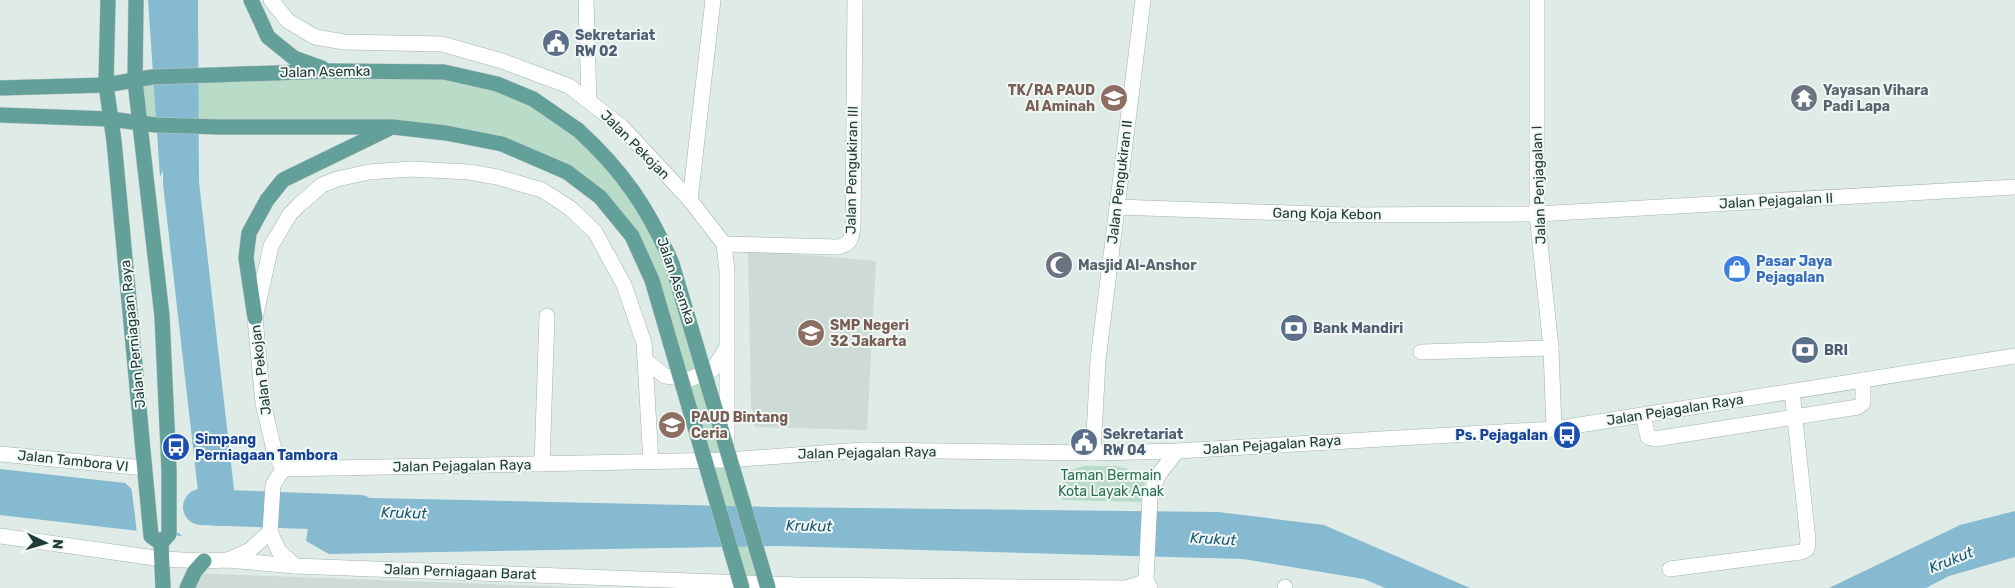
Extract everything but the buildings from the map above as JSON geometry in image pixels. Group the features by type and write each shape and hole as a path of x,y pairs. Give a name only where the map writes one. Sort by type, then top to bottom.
{"main road":[{"name":"Jalan Perniagaan Raya","path":"108,0 106,85 114,141 146,471 160,538 163,588"},
{"name":"Jalan Perniagaan Raya","path":"136,0 134,81 162,316 169,470 160,538"},
{"path":"251,2 268,37 294,58 330,71"},
{"name":"Jalan Asemka","path":"0,88 106,85 152,77 330,71 444,72 497,84 533,100 578,130 598,149 630,184 659,232 680,286 768,588"},
{"name":"Jalan Asemka","path":"0,115 110,119 156,125 220,127 393,127 446,133 502,144 567,172 600,197 632,236 652,280 735,586"},
{"path":"255,318 246,258 249,233 259,213 283,180 393,127"},
{"path":"187,588 195,571 204,561"}],"street":[{"name":"Jalan Pekojan","path":"270,0 288,21 315,37 344,42 442,44 545,76 569,86 622,127 690,200 724,244"},
{"path":"586,0 589,101"},
{"path":"690,200 713,0"},
{"name":"Jalan Pengukiran III","path":"724,244 837,247 846,245 850,241 853,228 855,0"},
{"name":"Jalan Pengukiran II","path":"1093,453 1098,360 1143,0"},
{"name":"Jalan Penjagalan I","path":"1537,0 1537,214 1552,348 1554,429"},
{"name":"Jalan Pekojan","path":"283,469 275,454 263,403 255,318 271,246 290,214 322,185 337,179 370,172 411,169 469,172 497,177 542,190 570,208 595,232 624,285 644,342 650,462"},
{"name":"Jalan Pejagalan II","path":"1537,214 2015,187"},
{"name":"Gang Koja Kebon","path":"1117,208 1345,215 1537,214"},
{"path":"724,244 727,270 727,460"},
{"path":"542,464 547,316"},
{"path":"646,361 665,376 690,379 713,369 727,348"},
{"path":"1421,352 1552,348"},
{"name":"Jalan Pejagalan Raya","path":"283,469 727,460 862,450 1093,453 1177,451 1554,429 2015,356"},
{"path":"1643,415 1648,437 1654,439 1858,407 1863,403 1865,396 1863,380"},
{"path":"1670,569 1801,552 1806,549 1808,540 1792,391"},
{"path":"1148,584 1150,496 1159,474 1177,451"},
{"name":"Jalan Tambora VI","path":"0,454 146,471"},
{"path":"283,469 273,485 270,530 279,551 294,566"},
{"path":"227,560 250,550 270,530"},
{"name":"Jalan Perniagaan Barat","path":"0,536 162,559 227,560 294,566 574,582 735,586 1043,588 1126,588 1148,584"}],"shaded area":[{"name":"SMP Negeri 32 Jakarta","path":"748,250 876,261 867,430 755,427 751,404"},
{"path":"185,573 601,588 183,588"}],"green space":[{"path":"444,72 497,84 578,130 659,232 768,588 742,588 652,280 600,197 542,160 393,127 140,123 135,81"},
{"name":"Taman Bermain Kota Layak Anak","path":"1084,466 1116,466 1134,471 1145,483 1141,502 1062,500 1065,477 1076,468"}],"water":[{"path":"148,0 195,0 194,100 160,177"},
{"path":"0,469 125,483 182,536 0,515"},
{"path":"328,497 770,507 1218,512 1324,525 1470,588 1385,588 1364,579 1243,559 780,546 329,554 306,541 312,501"},
{"path":"2015,511 2015,557 1949,576 1926,588 1829,588 1960,525"}],"pier":[{"path":"131,484 178,529 179,533 156,535 137,533"}],"waterway":[{"path":"180,0 181,183 218,508"},
{"name":"Krukut","path":"201,507 360,513"}],"place":[{"name":"Sekretariat RW 02","path":"556,43"},
{"name":"TK/RA PAUD Al Aminah","path":"1114,98"},
{"name":"Yayasan Vihara Padi Lapa","path":"1804,98"},
{"name":"Masjid Al-Anshor","path":"1059,265"},
{"name":"Pasar Jaya Pejagalan","path":"1737,269"},
{"name":"Bank Mandiri","path":"1294,328"},
{"name":"SMP Negeri 32 Jakarta","path":"811,333"},
{"name":"BRI","path":"1805,350"},
{"name":"PAUD Bintang Ceria","path":"672,425"},
{"name":"Ps. Pejagalan","path":"1567,435"},
{"name":"Sekretariat RW 04","path":"1084,442"},
{"name":"Simpang Perniagaan Tambora","path":"176,447"}]}
